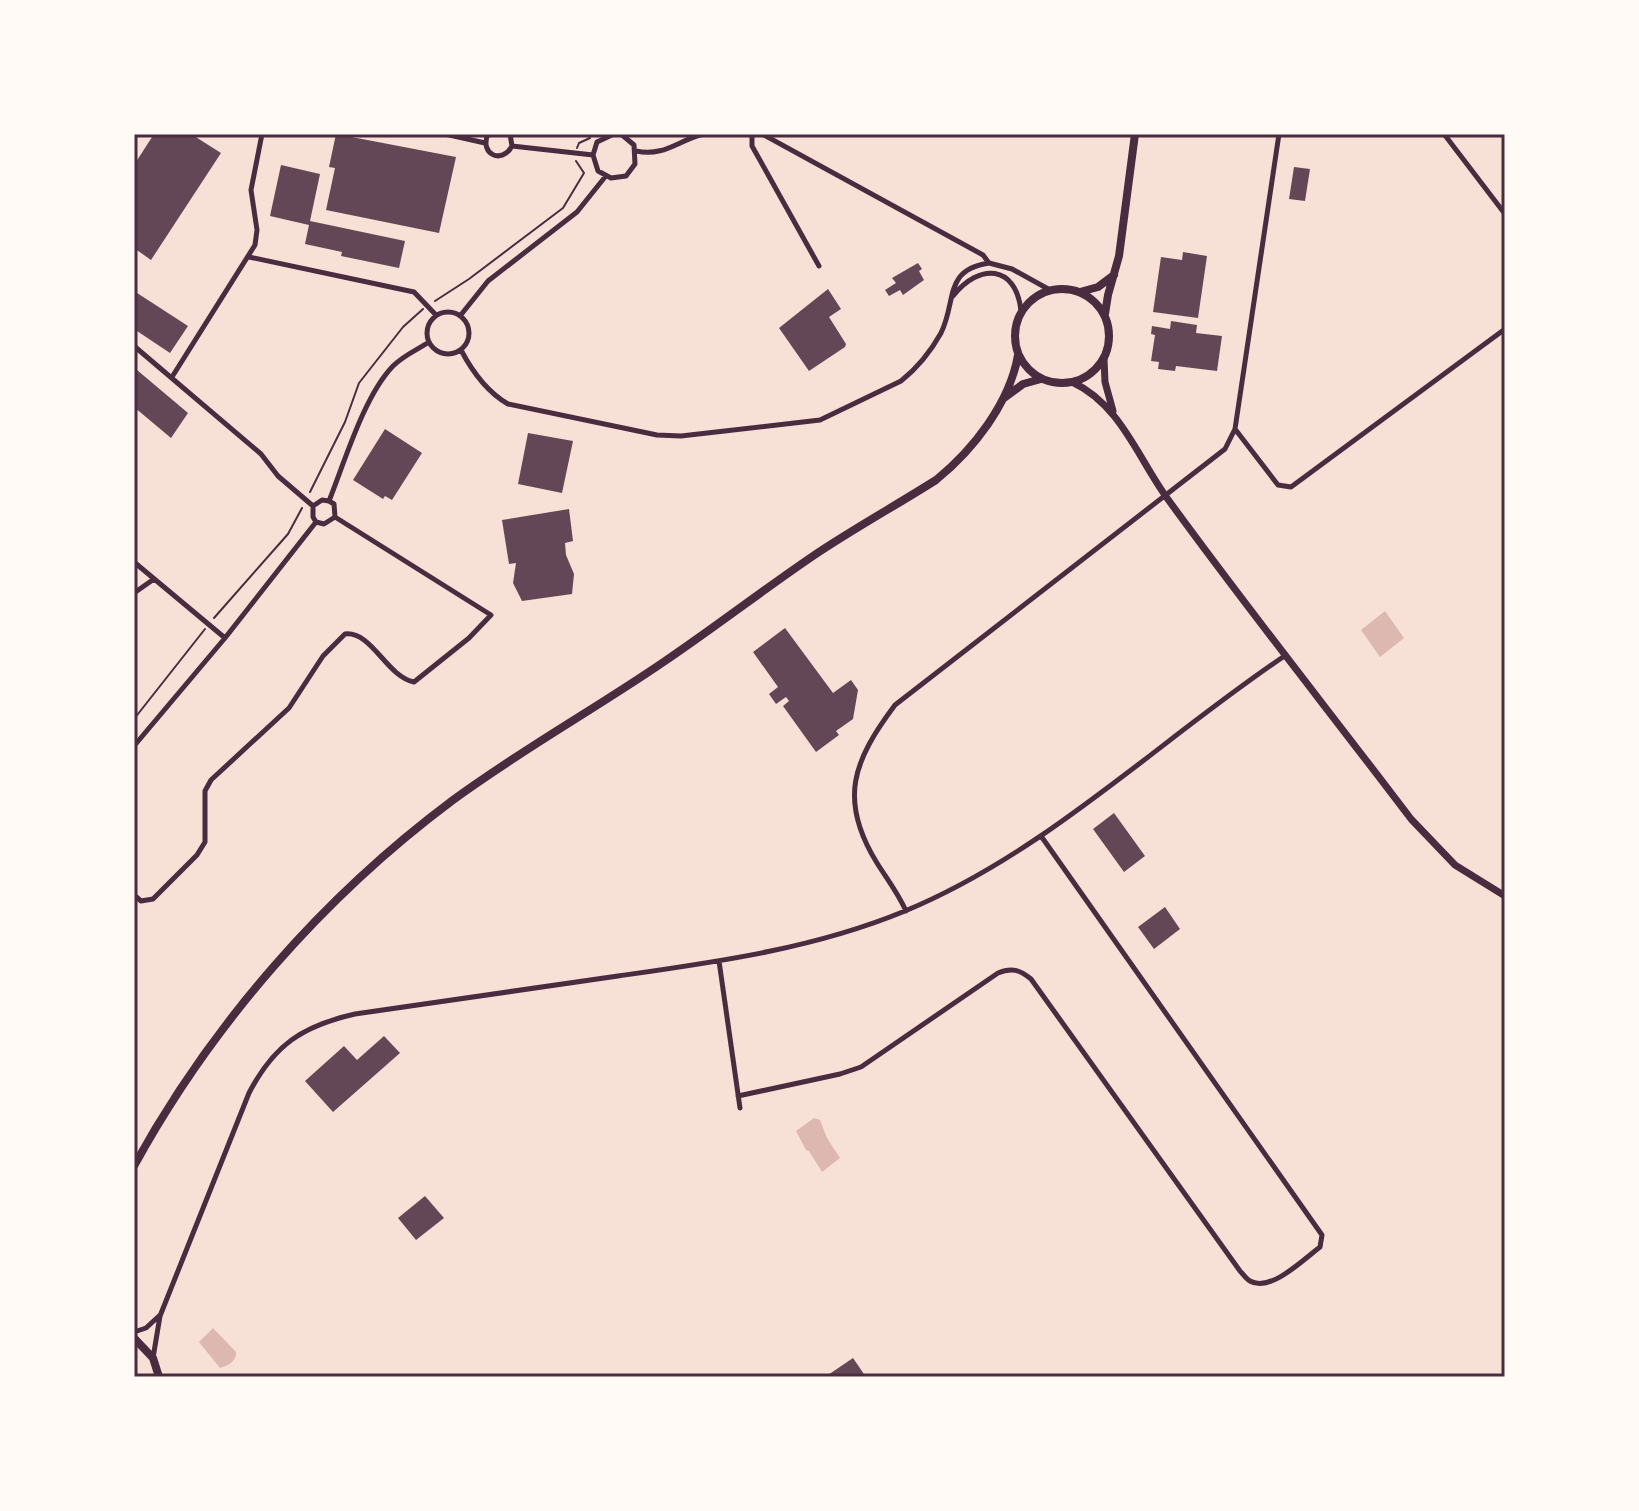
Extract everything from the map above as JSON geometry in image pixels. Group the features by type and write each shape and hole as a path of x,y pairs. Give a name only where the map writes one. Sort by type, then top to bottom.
{"main road":[{"path":"1018,355 1028,369 1052,383 1072,382 1090,374 1104,359 1109,342 1105,316 1119,256 1135,134"},
{"path":"1080,292 1098,287 1114,274"},
{"path":"134,1166 194,1070 248,997 318,919 388,853 511,759 665,661 813,555 936,480 966,453 999,403 1013,376 1018,355 1014,332 1021,311 1039,294 1070,289 1080,292 1094,301 1105,316"},
{"path":"999,403 1023,384 1042,379"},
{"path":"134,1338 153,1358 159,1377"}],"street":[{"path":"172,377 255,245 257,230 250,199 262,134"},
{"path":"445,134 485,143"},
{"path":"488,134 485,143 487,150 497,157 505,156 512,146 510,134"},
{"path":"614,134 597,142 593,155 595,166 605,177 618,178 626,176 635,164 636,151 630,139 621,134"},
{"path":"636,151 661,152 683,140 704,134"},
{"path":"752,134 752,146 819,266"},
{"path":"762,134 983,255 989,263"},
{"path":"906,911 858,826 853,785 870,738 895,705 1225,449 1235,429 1279,134"},
{"path":"1444,134 1505,214"},
{"path":"512,146 593,155"},
{"path":"460,316 488,281 577,212 605,177"},
{"path":"249,257 414,292 436,315"},
{"path":"461,350 490,391 508,404 657,435 681,436 820,420 901,381 911,373 942,331 953,284 964,271 976,265 989,263 1012,269 1050,290"},
{"path":"952,297 977,274 997,273 1015,287 1021,311"},
{"path":"446,312 460,316 468,326 469,334 461,350 444,353 435,350 429,342 428,326 436,315 446,312"},
{"path":"1235,429 1278,485 1291,487 1505,329"},
{"path":"329,501 366,408 391,368 407,354 429,342"},
{"path":"134,346 261,454 278,476 313,506"},
{"path":"1104,359 1107,394 1116,417"},
{"path":"1072,382 1098,397 1116,417 1166,497 1411,819 1455,865 1505,896"},
{"path":"322,500 334,504 335,517 331,522 316,522 311,511 313,506 322,500"},
{"path":"134,895 141,901 153,899 197,855 205,842 205,791 211,780 289,708 336,640 345,634 358,635 401,678 414,682 469,638 491,615 335,517"},
{"path":"134,746 225,638 316,522"},
{"path":"134,562 225,638"},
{"path":"134,593 154,579"},
{"path":"153,1358 160,1316 249,1093 266,1064 290,1040 320,1024 355,1014 792,948 906,911 1041,836 1286,655"},
{"path":"738,1096 861,1067 998,973 1007,969 1020,970 1031,979 1250,1281 1271,1283 1320,1247 1322,1235 1041,836"},
{"path":"719,961 740,1108"},
{"path":"134,1332 146,1328 160,1316"}],"shaded area":[{"path":"1385,611 1404,638 1380,657 1361,630"},
{"path":"814,1118 820,1120 840,1158 822,1172 796,1131"},
{"path":"213,1328 236,1352 231,1363 220,1368 199,1342"}],"building":[{"path":"154,134 191,134 221,153 151,260 134,248 134,165"},
{"path":"336,134 456,157 439,233 326,210 335,168 329,167"},
{"path":"281,165 320,174 310,221 405,241 399,268 341,256 342,252 305,244 309,225 270,216"},
{"path":"1294,167 1310,169 1305,201 1289,199"},
{"path":"1183,252 1207,256 1198,318 1153,312 1161,257 1182,260"},
{"path":"918,263 924,280 903,295 900,290 889,296 885,290 896,283 892,278"},
{"path":"828,289 841,309 829,317 846,344 809,371 779,328"},
{"path":"134,291 188,326 170,353 134,329"},
{"path":"1171,321 1197,325 1196,333 1222,336 1217,371 1176,366 1175,371 1158,369 1159,362 1151,361 1155,335 1151,334 1152,326 1170,329"},
{"path":"137,370 188,413 171,438 134,407 134,374"},
{"path":"385,429 422,453 392,500 385,496 383,499 353,480"},
{"path":"528,433 573,441 562,493 518,484"},
{"path":"569,509 573,541 565,543 574,574 572,594 522,601 513,583 516,563 509,564 502,520"},
{"path":"785,628 833,693 851,680 858,690 853,719 836,731 839,735 816,752 783,706 789,701 786,697 776,704 769,694 778,687 753,652"},
{"path":"1114,813 1145,856 1124,872 1093,829"},
{"path":"1165,907 1180,929 1154,949 1138,927"},
{"path":"384,1036 400,1053 333,1112 305,1081 344,1046 357,1060"},
{"path":"425,1196 444,1218 416,1240 398,1218"},
{"path":"853,1358 866,1377 825,1377"}]}
